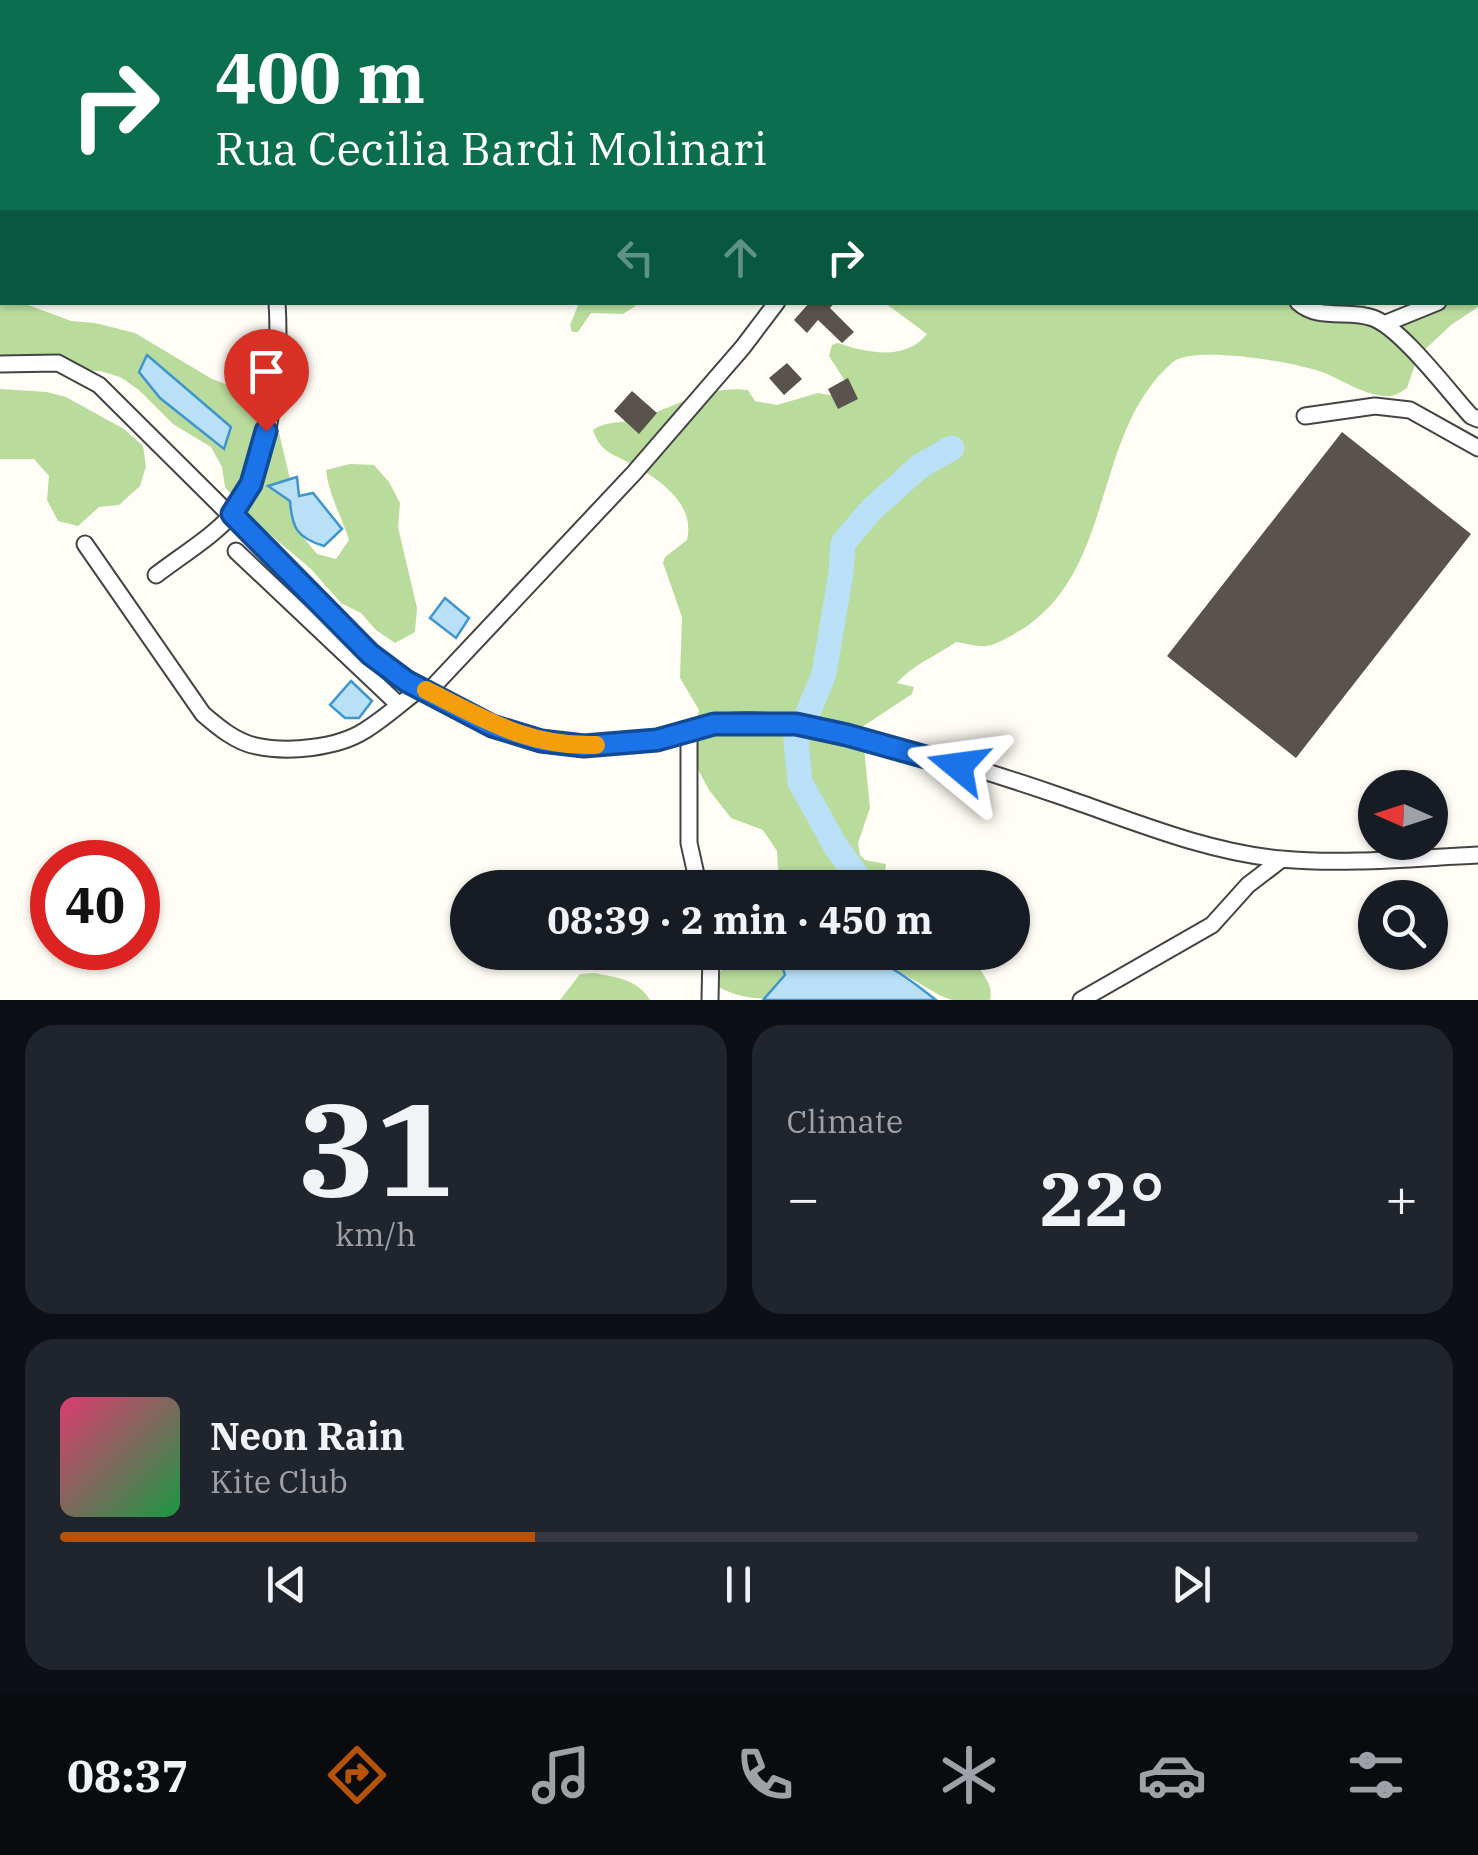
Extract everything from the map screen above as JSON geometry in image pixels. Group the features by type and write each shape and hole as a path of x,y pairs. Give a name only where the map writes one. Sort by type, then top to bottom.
{"street":[{"path":"156,575 232,514 251,484 277,382 277,305"},
{"path":"85,544 203,714 223,731 254,746 285,749 322,745 362,733 425,689 634,473 774,305"},
{"path":"1303,305 1316,312 1372,317 1391,328 1478,420"},
{"path":"1384,324 1431,305"},
{"path":"0,364 58,364 90,379 232,514 370,654 406,681 492,726 541,741 584,746 626,744 714,724 796,724 1032,786 1226,849 1282,859 1478,855"},
{"path":"1305,416 1375,406 1410,410 1478,448"},
{"path":"236,551 399,704"},
{"path":"689,732 689,843 696,870"},
{"path":"1082,1000 1212,925 1248,885 1282,859"},
{"path":"710,1000 711,970"}],"green space":[{"path":"0,305 28,305 71,321 135,333 212,379 251,393 274,411 293,492 291,516 317,554 336,559 349,540 326,470 350,464 374,465 400,503 398,527 417,608 415,632 395,643 361,613 341,603 311,569 254,521 225,487 222,467 211,447 173,424 120,377 100,371 28,367 0,359"},
{"path":"578,305 637,305 623,314 591,313 578,332 572,332 570,325"},
{"path":"888,305 1366,305 1370,314 1379,317 1435,305 1478,305 1418,356 1407,388 1392,396 1369,393 1322,372 1269,360 1201,355 1173,362 1147,391 1128,425 1090,537 1074,573 1052,604 1021,630 999,642 982,646 956,642 917,666 897,683 914,687 912,694 862,727 870,808 858,843 860,855 865,860 886,864 885,870 778,870 777,851 763,830 731,818 709,790 694,762 692,743 699,710 680,678 682,617 663,563 687,540 687,517 668,489 606,450 593,430 692,398 734,389 748,390 755,401 777,405 818,393 842,397 849,387 829,356 832,345 873,352 897,351 918,343 927,334"},
{"path":"0,389 66,397 124,429 143,446 146,466 140,486 119,505 99,507 78,526 58,521 47,500 49,476 34,459 0,459"},
{"path":"722,970 788,970 773,998 742,996 713,984"},
{"path":"896,970 980,970 991,993 990,1000 952,1000"},
{"path":"595,973 633,984 650,1000 560,1000 580,974"}],"water":[{"path":"147,355 231,427 224,449 160,398 139,372"},
{"path":"297,477 299,496 313,493 342,529 324,546 302,535 292,518 290,501 268,486"},
{"path":"445,598 469,618 456,638 430,618"},
{"path":"351,681 372,701 359,718 345,718 330,705"},
{"path":"783,970 894,970 936,1000 763,1000 785,975"}],"building":[{"path":"807,305 832,305 830,308 854,332 842,343 818,320 807,333 794,320"},
{"path":"787,363 802,379 784,395 769,378"},
{"path":"848,378 858,399 838,409 828,389"},
{"path":"632,391 657,413 639,434 614,411"},
{"path":"1342,432 1471,534 1296,758 1167,656"}],"waterway":[{"path":"853,870 800,782 796,741 824,674 843,543 872,509 920,466 952,448"}],"slow traffic":[{"path":"426,690 492,726 541,741 596,745"}],"route":[{"path":"266,431 251,484 232,514 370,654 406,681 492,726 541,741 584,746 657,740 714,724 796,724 958,766"}]}
